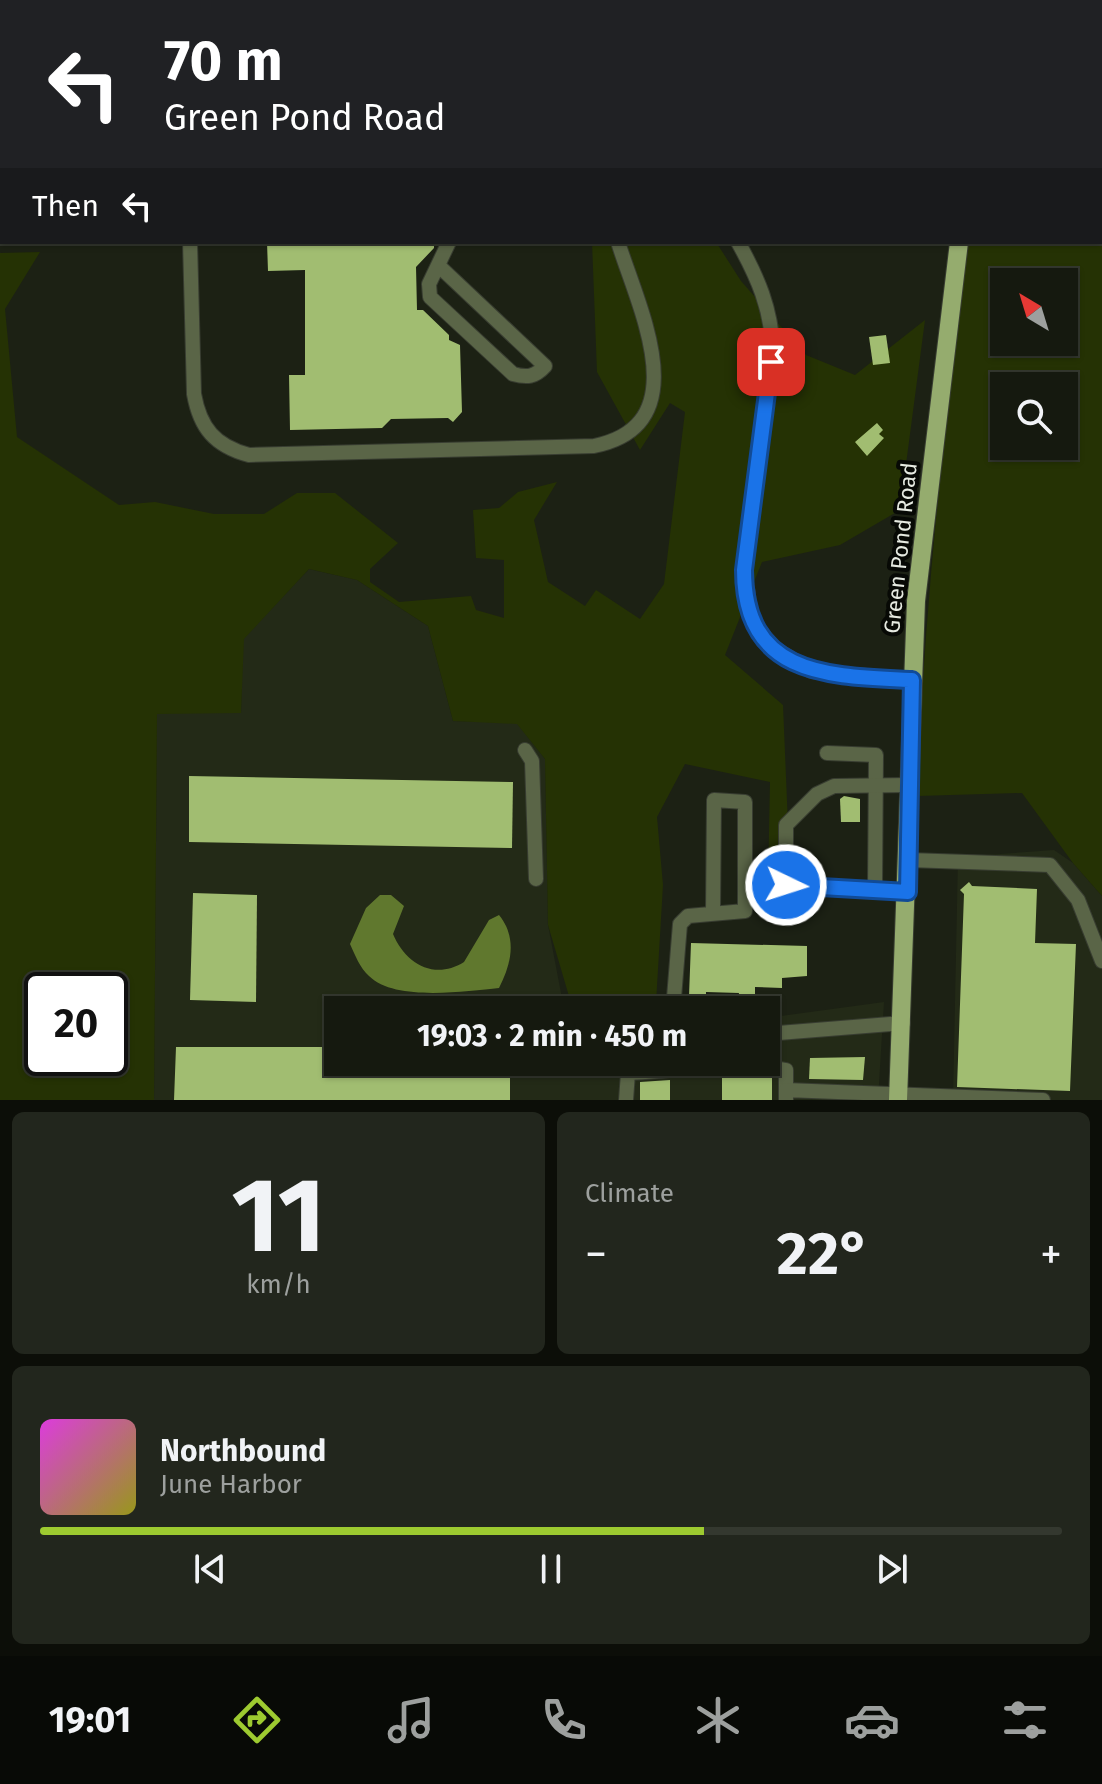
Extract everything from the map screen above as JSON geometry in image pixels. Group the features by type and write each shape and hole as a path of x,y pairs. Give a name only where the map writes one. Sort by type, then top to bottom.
{"main road":[{"name":"Green Pond Road","path":"899,1096 909,860 912,680 924,522 959,244"}],"street":[{"path":"190,244 194,394 198,417 216,440 232,450 249,455 594,446 618,439 630,432 648,411 655,373 619,244"},
{"path":"440,267 545,366 535,375 525,377 503,368 430,297 429,284 440,267 448,244"},
{"path":"739,244 762,286 770,313 773,350 744,570 751,614 758,629 774,648 803,668 831,676 912,680"},
{"path":"525,750 532,761 536,879"},
{"path":"827,753 876,755 875,890"},
{"path":"908,892 786,885 786,825 817,794 834,786 909,785"},
{"path":"674,996 680,924 688,916 745,911 745,802 714,800 713,912"},
{"path":"909,860 1050,865 1078,900 1102,961"},
{"path":"780,1033 903,1023"},
{"path":"626,1100 628,1073 685,1071 707,1064 752,1063 786,1070 786,1095 1043,1100"}],"shaded area":[{"path":"592,244 717,244 741,281 806,355 855,375 925,320 900,510 840,545 762,562 725,655 783,705 789,849 768,882 770,782 685,764 657,817 663,885 656,996 569,996 548,925 545,759 517,724 453,721 428,626 357,580 309,569 244,639 241,713 157,714 154,1100 0,1100 0,253 40,252 5,309 17,437 119,505 155,502 214,514 264,514 297,493 335,493 398,543 370,569 370,582 399,602 471,596 476,610 504,618 504,560 476,558 473,510 499,508 518,492 557,482 534,520 548,582 585,606 596,590 640,619 664,584 685,412 670,403 640,450 597,372"},
{"path":"967,244 1102,244 1102,896 1073,863 1022,793 917,796 936,519"},
{"path":"309,569 357,580 428,626 453,721 517,723 545,759 548,925 562,996 324,996 324,1076 780,1076 780,1016 884,1002 878,1100 154,1100 157,713 241,713 243,639"},
{"path":"1054,850 1073,863 1102,896 1102,1100 953,1100 958,857"},
{"path":"380,895 391,895 404,906 393,934 398,944 413,961 432,969 442,970 464,962 489,920 499,915 505,923 511,950 499,988 413,992 381,984 369,976 350,944 366,908"}],"building":[{"path":"267,244 434,244 434,248 416,267 417,310 423,310 449,335 449,340 460,345 462,412 453,422 448,418 391,419 382,428 290,430 289,375 305,375 305,270 268,271"},
{"path":"886,335 890,363 873,365 869,337"},
{"path":"877,423 883,430 879,434 884,438 867,456 855,442"},
{"path":"189,776 513,782 512,848 189,842"},
{"path":"844,796 860,799 860,822 841,822 840,799"},
{"path":"969,882 972,886 1037,889 1035,943 1076,944 1070,1091 957,1087 964,894 960,890"},
{"path":"193,893 257,895 256,1002 190,1000"},
{"path":"691,943 807,946 807,976 782,978 782,988 755,987 755,996 706,992 706,996 689,996"},
{"path":"176,1047 324,1047 324,1076 510,1076 510,1100 174,1100"},
{"path":"865,1057 863,1080 809,1079 810,1058"},
{"path":"722,1077 772,1078 772,1100 722,1100"},
{"path":"670,1080 670,1100 640,1100 640,1082"}],"route":[{"path":"771,362 744,570 751,614 758,629 774,648 795,664 811,671 831,676 912,680 908,892 786,885"}]}
